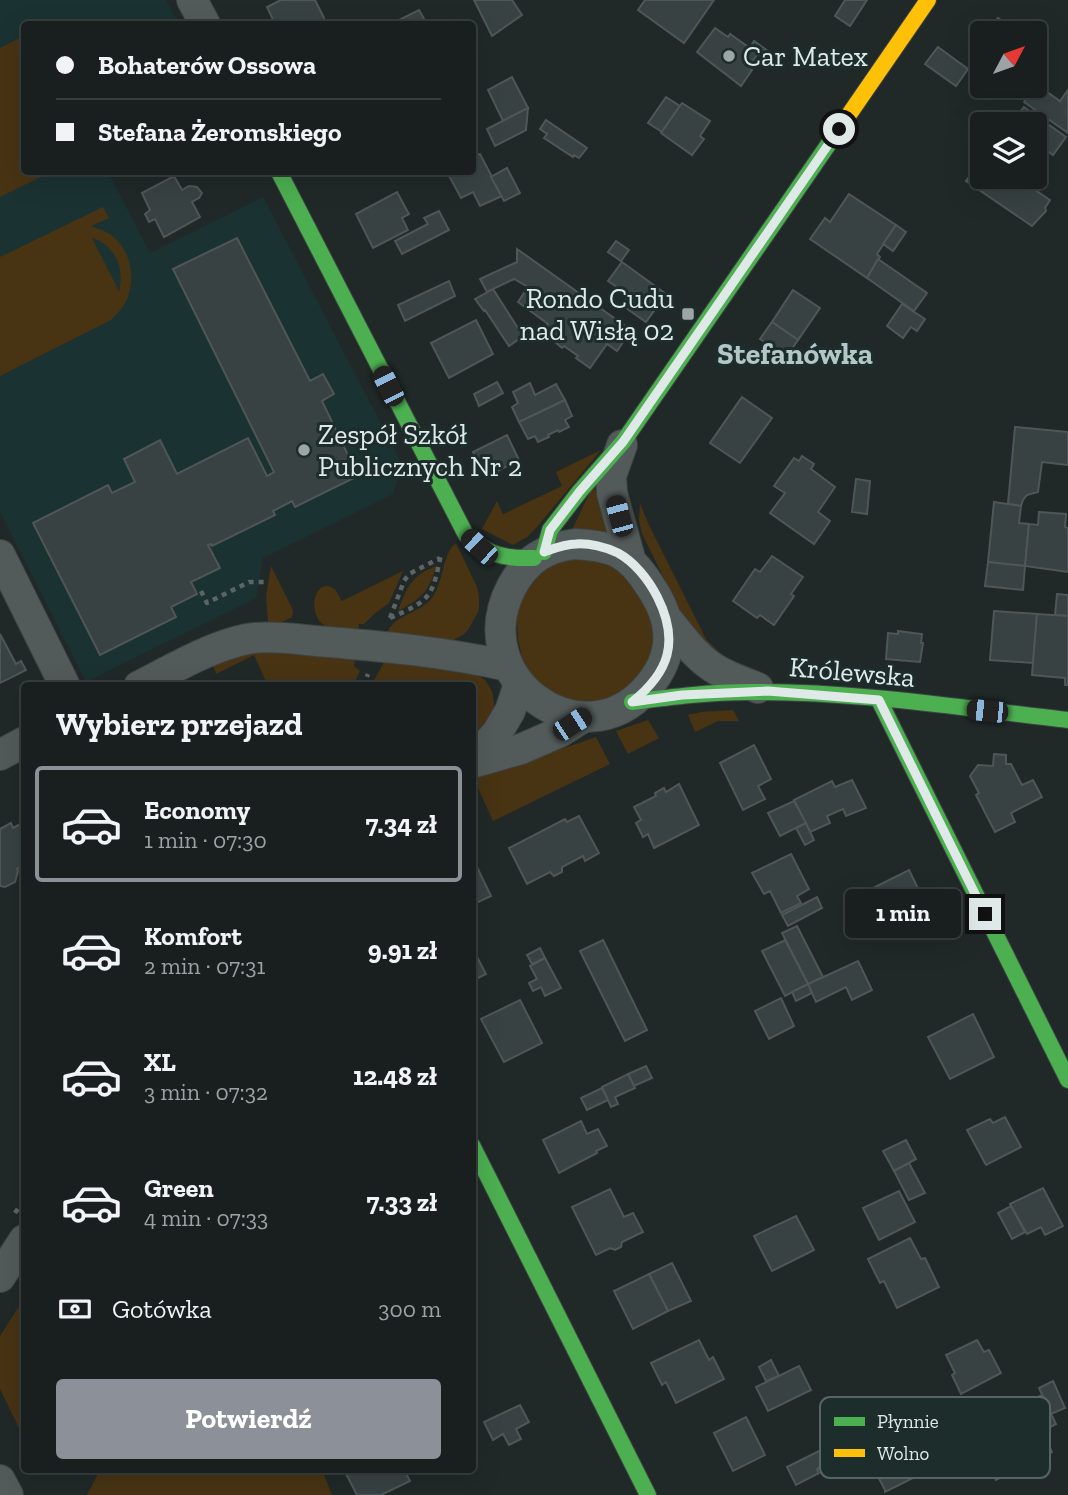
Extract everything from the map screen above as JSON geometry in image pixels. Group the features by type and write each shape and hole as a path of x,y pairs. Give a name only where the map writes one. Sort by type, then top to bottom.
{"street":[{"path":"192,0 203,21"},
{"path":"667,619 667,654 653,681 642,694 632,702 608,713 584,717 559,712 535,700 514,675 500,640 500,622 505,599 517,578 539,555 550,530 580,491 623,442 928,0"},
{"path":"281,175 466,535 479,547 497,555 514,558 539,555 568,545 589,545 617,553 642,573 667,619 697,655 715,669 768,691"},
{"path":"623,442 611,476 612,492 631,562"},
{"path":"0,555 63,682"},
{"path":"457,655 481,643 500,622"},
{"path":"147,682 223,645 250,638 344,643 457,655 514,675"},
{"path":"476,757 497,733 510,711 514,675"},
{"name":"Królewska","path":"632,702 682,695 768,691 1068,720"},
{"path":"879,700 1068,1080"},
{"path":"476,761 521,749 560,732 584,717"},
{"path":"0,755 21,744"},
{"path":"476,1153 649,1495"},
{"path":"0,1277 21,1245"},
{"path":"0,1480 8,1495"}],"path":[{"path":"441,558 429,595 416,607 390,618 404,581 409,575 441,558"},
{"path":"201,591 207,603 248,582 264,582"}],"shaded area":[{"path":"0,0 166,0 177,21 21,21 21,175 110,175 150,253 263,197 402,464 393,494 263,558 256,598 86,682 0,512"},
{"path":"21,38 21,175 45,175 0,197 0,48"},
{"path":"103,207 109,218 91,226 114,237 125,252 131,270 130,290 124,305 111,320 0,376 0,257","holes":["92,238 100,241 116,258 121,274 119,291"]},
{"path":"601,450 527,537 513,545 482,529 497,501 503,514 562,486 556,472"},
{"path":"593,486 617,536 570,534"},
{"path":"640,503 706,639 723,656 765,674 748,675 693,636 642,534"},
{"path":"456,543 479,596 479,610 468,630 451,641 387,635 394,623 432,598 448,554"},
{"path":"566,557 602,559 629,577 653,621 655,645 646,673 608,701 568,704 531,677 522,657 518,639 518,607 532,577"},
{"path":"271,566 293,610 292,617 282,622 268,622 266,596"},
{"path":"436,566 423,594 398,611 415,578"},
{"path":"403,571 389,603 364,624 359,624 358,632 325,626 315,613 315,598 322,587 333,588 342,601"},
{"path":"251,649 355,657 354,666 360,671 355,682 266,682 254,655 216,674 212,663"},
{"path":"385,660 475,673 486,681 492,691 495,710 476,738 476,682 373,682"},
{"path":"733,710 739,721 718,721 695,732 688,715 701,712"},
{"path":"648,720 659,738 628,754 616,731"},
{"path":"596,737 610,764 493,821 476,778"},
{"path":"21,1304 21,1432 0,1389 0,1336"},
{"path":"98,1473 323,1473 332,1495 87,1495"}],"building":[{"path":"281,0 315,0 326,21 274,21 267,7"},
{"path":"474,0 512,0 522,15 492,36"},
{"path":"645,0 714,0 684,43 638,10"},
{"path":"845,0 867,0 850,26 835,16"},
{"path":"419,10 425,21 397,21"},
{"name":"Car Matex","path":"715,28 728,37 730,34 750,48 754,41 768,51 764,58 758,54 748,67 752,70 741,86 697,52"},
{"path":"938,47 968,69 956,86 925,64"},
{"path":"512,77 528,108 503,121 488,90"},
{"path":"1068,90 1068,133 1047,118 1047,112 1038,112 1024,102 1027,98 1047,98 1047,92 1060,101"},
{"path":"666,97 680,106 662,132 648,123"},
{"path":"682,103 710,121 700,136 704,139 692,155 661,133"},
{"path":"528,108 526,130 495,146 487,129"},
{"path":"546,120 587,148 579,158 574,155 573,157 544,138 547,134 540,129"},
{"path":"1047,123 1066,137 1053,155 1047,151"},
{"path":"480,154 502,196 480,206 473,192 461,198 449,175 476,175 476,156"},
{"path":"507,168 520,193 504,201 491,177"},
{"path":"174,176 182,190 189,186 197,187 202,193 192,202 200,217 164,237 155,219 149,222 145,214 150,210 142,193"},
{"path":"978,189 1034,189 1050,200 1046,211 1032,226"},
{"path":"397,192 409,214 402,218 408,230 373,248 356,214"},
{"path":"849,194 896,225 877,254 880,257 867,278 810,239 825,218 830,222"},
{"path":"439,211 449,230 402,254 395,241 428,224 424,218"},
{"path":"896,225 906,232 893,251 883,244"},
{"name":"Zespół Szkół Publicznych Nr 2","path":"237,238 310,381 323,374 334,394 322,401 358,476 295,507 292,501 273,511 275,515 212,546 208,545 220,568 191,582 197,594 171,607 176,617 100,655 33,523 108,485 112,493 135,482 124,459 160,440 177,474 248,438 267,476 274,472 173,269"},
{"path":"616,241 629,250 621,261 608,252"},
{"path":"517,249 631,330 617,351 607,344 590,368 576,358 578,356 564,346 562,348 542,331 548,324 518,302 528,287 514,279 487,292 480,279 517,262"},
{"path":"878,259 927,293 914,311 867,278"},
{"path":"622,262 666,294 646,322 622,305 630,296 608,281"},
{"path":"449,281 455,296 405,321 398,305"},
{"path":"493,289 523,336 509,346 475,299"},
{"path":"793,290 820,308 798,340 772,322"},
{"path":"902,304 925,319 917,331 911,327 903,338 887,326"},
{"path":"476,320 493,354 449,378 431,343"},
{"path":"772,322 798,340 786,357 760,339"},
{"path":"497,382 503,393 479,406 474,394"},
{"path":"530,383 535,395 556,384 565,400 519,422 512,407 518,403 513,392"},
{"path":"742,397 772,418 740,463 710,443"},
{"path":"565,400 572,416 565,420 569,427 538,442 535,436 528,439 519,422"},
{"path":"1015,427 1068,432 1068,465 1042,462 1038,492 1027,495 1021,506 1008,504"},
{"path":"507,435 519,460 486,477 473,452"},
{"path":"802,456 814,464 811,469 835,487 818,512 830,521 814,544 770,513 785,493 774,486 794,458 799,461"},
{"path":"856,479 870,481 867,514 852,512"},
{"path":"994,502 1021,506 1019,523 1029,524 1025,566 988,562"},
{"path":"1039,512 1066,514 1068,572 1025,566 1029,524 1038,525"},
{"path":"772,556 803,577 791,594 794,596 774,625 760,615 757,618 733,601 755,569 760,572"},
{"path":"988,562 1025,566 1023,590 985,586"},
{"path":"1057,594 1068,595 1068,616 1055,615"},
{"path":"994,611 1037,614 1033,663 990,660"},
{"path":"1037,614 1068,616 1068,685 1065,685 1065,678 1032,675"},
{"path":"898,631 922,634 920,662 886,659 888,633 898,634"},
{"path":"0,634 16,664 21,661 26,670 0,683"},
{"path":"754,745 771,779 758,786 765,799 743,810 720,763"},
{"path":"994,754 1006,755 1006,764 1011,764 1022,785 1033,780 1042,797 1011,813 1015,822 995,832 976,795 979,793 970,776 978,765 993,766"},
{"path":"852,780 866,808 846,816 843,809 827,816 830,823 810,832 794,800 832,781 835,787"},
{"path":"679,784 699,825 654,848 648,834 643,837 636,823 641,820 634,807 656,796 655,793 664,788 666,792"},
{"path":"794,801 806,823 780,836 768,813"},
{"path":"579,816 599,853 585,861 583,856 562,867 562,872 554,876 550,872 527,884 509,848 565,819 567,822"},
{"path":"11,823 13,828 21,824 21,867 17,869 15,882 5,887 0,886 0,829"},
{"path":"806,823 814,840 805,845 796,828"},
{"path":"791,854 809,889 797,896 801,903 781,913 770,891 764,894 752,873"},
{"path":"476,865 491,896 476,903"},
{"path":"909,870 929,911 895,928 889,916 873,924 865,907 881,899 875,887"},
{"path":"817,897 822,908 788,926 782,915"},
{"path":"797,926 823,977 808,984 782,933"},
{"path":"603,940 647,1030 625,1041 580,951"},
{"path":"785,940 808,984 785,996 762,951"},
{"path":"540,948 545,958 532,964 527,955"},
{"path":"476,955 486,974 476,979"},
{"path":"545,958 561,988 545,996 541,987 533,991 529,983 537,979 530,966"},
{"path":"858,961 872,990 852,1000 846,987 816,1002 808,984"},
{"path":"808,984 812,993 796,1001 792,992"},
{"path":"781,998 794,1026 769,1039 755,1011"},
{"path":"520,1000 542,1043 504,1062 481,1019"},
{"path":"973,1014 994,1057 950,1079 928,1037"},
{"path":"646,1066 652,1078 634,1086 628,1074"},
{"path":"628,1074 635,1088 615,1097 618,1104 611,1107 602,1087"},
{"path":"602,1088 608,1100 587,1110 581,1098"},
{"path":"1005,1117 1021,1147 986,1165 967,1130 990,1119 993,1123"},
{"path":"581,1121 587,1134 598,1129 607,1146 559,1173 543,1140"},
{"path":"906,1140 916,1159 894,1171 883,1151"},
{"path":"909,1163 925,1193 909,1200 894,1171"},
{"path":"1043,1188 1063,1226 1045,1235 1041,1227 1027,1234 1010,1204"},
{"path":"610,1189 624,1217 633,1213 643,1232 622,1242 621,1247 615,1250 610,1248 596,1255 572,1207"},
{"path":"899,1191 915,1222 879,1240 863,1208"},
{"path":"1011,1206 1025,1232 1012,1239 998,1213"},
{"path":"796,1216 814,1250 772,1271 754,1236"},
{"path":"910,1238 921,1259 925,1258 939,1287 897,1308 884,1281 880,1283 868,1259"},
{"path":"672,1263 691,1301 668,1311 649,1274"},
{"path":"649,1274 668,1311 633,1329 614,1291"},
{"path":"699,1340 709,1360 713,1357 724,1379 676,1403 666,1382 662,1385 651,1363"},
{"path":"977,1340 984,1352 989,1350 1001,1373 961,1394 946,1355"},
{"path":"771,1360 779,1376 766,1381 759,1367"},
{"path":"799,1366 811,1390 768,1411 756,1387"},
{"path":"1053,1381 1065,1408 1051,1414 1050,1397 1043,1397 1039,1388"},
{"path":"520,1405 529,1422 516,1429 521,1439 509,1445 503,1434 493,1440 484,1422"},
{"path":"1050,1412 1056,1424 1050,1427"},
{"path":"746,1417 765,1455 733,1471 714,1433"},
{"path":"820,1450 820,1467 817,1469 819,1473 796,1485 787,1467"},
{"path":"346,1473 406,1473 410,1481 381,1495 357,1495"},
{"path":"879,1478 913,1478 885,1492"}],"traffic: fast":[{"path":"544,552 550,530 623,442 848,116"},
{"path":"281,175 466,535 497,554 514,558 534,558"},
{"path":"632,702 720,693 789,692 909,701 1068,720"},
{"path":"879,700 1068,1080"},
{"path":"476,1153 648,1495"}],"traffic: slow":[{"path":"848,116 928,0"}],"place":[{"name":"Car Matex","path":"729,56"},
{"name":"Rondo Cudu nad Wisłą 02","path":"688,314"},
{"name":"Zespół Szkół Publicznych Nr 2","path":"304,450"}],"district":[{"name":"Stefanówka","path":"795,354"}],"route":[{"path":"839,129 623,442 550,530 544,552 575,544 603,548 631,562 653,589 667,619 667,654 653,681 632,702 682,695 768,691 879,700 985,914"}]}
